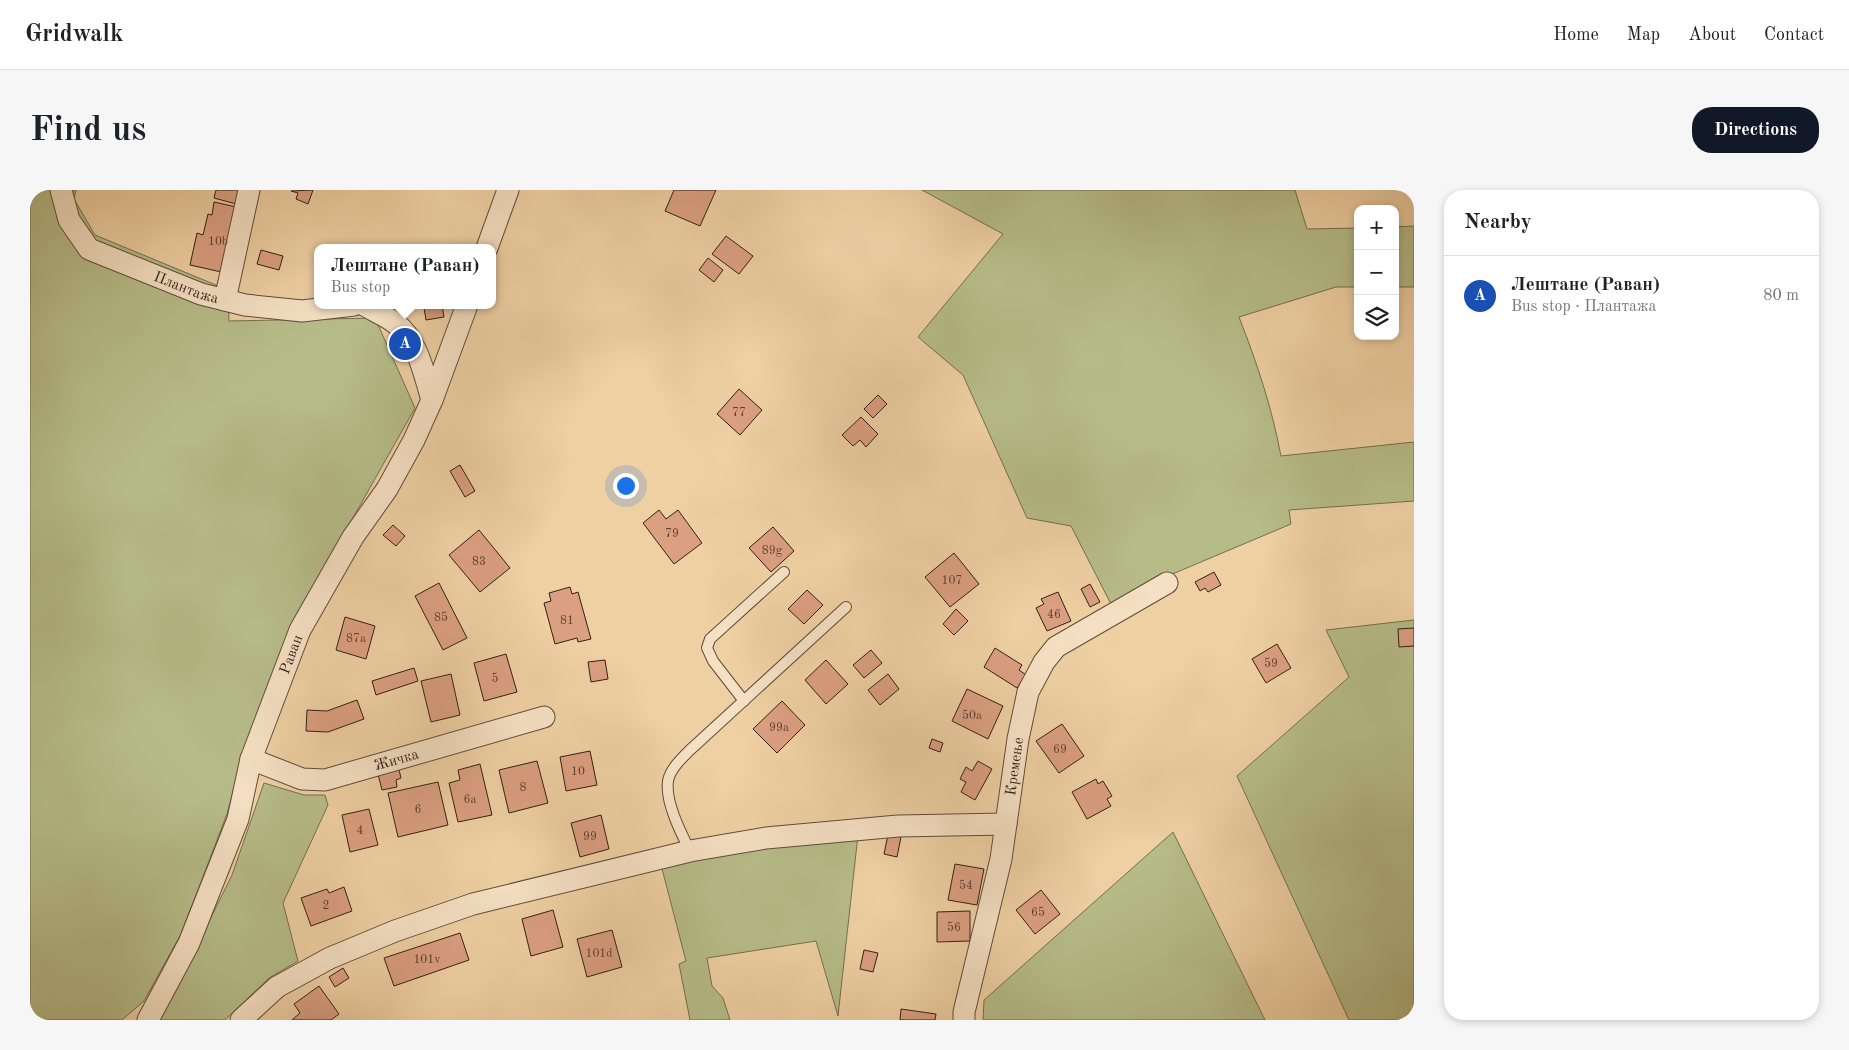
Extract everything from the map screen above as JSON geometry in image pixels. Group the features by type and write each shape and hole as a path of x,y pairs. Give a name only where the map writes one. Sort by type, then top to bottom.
{"street":[{"name":"Плантажа","path":"61,190 70,220 89,249 201,294 245,305 302,311 319,309"},
{"path":"225,300 249,190"},
{"path":"488,244 508,190"},
{"path":"371,309 396,323 408,337 419,357 432,400"},
{"name":"Раван","path":"148,1020 189,944 207,899 238,819 251,760 300,630 353,536 387,489 414,440 432,400 466,309"},
{"name":"Кремење","path":"964,1020 964,1012 1002,859 1018,739 1028,692 1044,662 1056,647 1167,583"},
{"name":"Жичка","path":"251,760 302,779 325,780 544,717"},
{"path":"241,1020 277,987 330,958 395,930 473,904 690,851 766,838 898,826 1006,824"}],"lane":[{"path":"744,701 713,661 706,648 710,638 784,572"},
{"path":"690,851 676,822 668,781 674,768 690,750 846,607"}],"green space":[{"path":"30,190 76,190 74,199 95,235 228,290 229,321 375,318 415,408 289,631 242,758 227,814 181,934 144,1001 122,1020 30,1020"},
{"path":"922,190 1295,190 1307,229 1354,228 1354,287 1336,287 1239,317 1263,386 1281,456 1414,442 1414,501 1289,510 1291,524 1163,578 1113,608 1071,526 1027,518 963,375 918,337 1003,234"},
{"path":"1414,226 1414,287 1399,287 1399,227"},
{"path":"1414,620 1414,1020 1349,1020 1237,776 1349,677 1326,630"},
{"path":"264,783 304,795 325,795 328,805 283,903 298,961 269,978 225,1020 160,1020 232,875"},
{"path":"1173,832 1265,1020 983,1020 984,1000"},
{"path":"858,835 838,1016 816,941 707,958 712,986 723,998 730,1020 690,1020 679,964 686,961 661,865 688,857"}],"building":[{"path":"216,190 244,190 240,205 214,198"},
{"path":"313,190 308,204 296,199 298,193 291,191"},
{"path":"674,190 716,190 700,226 665,211"},
{"path":"214,202 241,208 226,273 190,265 197,233 203,235 208,214 212,215"},
{"path":"726,236 753,256 739,274 712,254"},
{"path":"261,250 283,256 279,270 257,264"},
{"path":"708,258 723,270 714,282 699,270"},
{"path":"424,309 443,309 444,317 426,320"},
{"path":"739,389 762,410 740,435 717,414"},
{"path":"878,395 887,404 873,418 864,409"},
{"path":"861,417 878,434 866,447 860,440 853,446 842,435"},
{"path":"460,465 475,491 465,497 450,471"},
{"path":"659,510 666,519 678,510 702,543 674,564 643,523"},
{"path":"393,525 405,536 396,546 383,535"},
{"path":"773,527 794,551 771,572 749,548"},
{"path":"479,530 510,568 480,592 449,555"},
{"path":"954,553 979,584 950,607 925,577"},
{"path":"1214,572 1221,585 1208,592 1205,588 1200,591 1195,582"},
{"path":"439,583 467,638 443,650 415,596"},
{"path":"1090,584 1100,602 1090,607 1081,589"},
{"path":"570,587 572,594 578,592 591,639 578,642 577,638 555,644 544,603 551,601 549,593"},
{"path":"807,590 823,605 804,624 788,609"},
{"path":"1058,592 1071,621 1047,631 1036,608 1044,604 1041,599"},
{"path":"956,609 968,621 954,635 943,624"},
{"path":"345,617 375,626 366,659 336,650"},
{"path":"1414,628 1414,646 1399,647 1398,629"},
{"path":"1277,644 1291,668 1266,683 1252,659"},
{"path":"995,648 1022,665 1019,670 1026,675 1017,688 984,667"},
{"path":"871,650 882,663 864,678 853,665"},
{"path":"506,654 517,692 484,701 474,663"},
{"path":"605,660 608,679 591,682 588,662"},
{"path":"826,660 848,684 826,704 805,680"},
{"path":"414,668 418,681 376,695 372,681"},
{"path":"451,674 460,715 431,722 421,681"},
{"path":"888,674 899,689 880,705 868,690"},
{"path":"967,689 1003,706 988,739 952,721"},
{"path":"357,700 364,719 328,732 306,731 307,710 327,711"},
{"path":"782,701 805,725 777,753 753,729"},
{"path":"1062,724 1084,756 1059,773 1036,741"},
{"path":"932,739 943,743 940,752 929,748"},
{"path":"590,751 597,785 566,791 560,757"},
{"path":"537,761 548,803 509,813 499,770"},
{"path":"978,761 992,769 975,800 961,792 966,782 960,779 966,767 972,771"},
{"path":"480,764 492,815 458,822 449,783 460,780 458,770"},
{"path":"377,770 399,770 401,778 396,780 397,787 382,790"},
{"path":"1096,779 1098,784 1103,781 1112,796 1107,799 1111,806 1087,819 1072,792"},
{"path":"438,782 448,825 398,837 388,793"},
{"path":"369,809 378,845 350,852 342,815"},
{"path":"601,815 609,849 580,857 571,823"},
{"path":"889,830 902,832 897,857 884,854"},
{"path":"955,864 984,869 977,905 948,900"},
{"path":"344,887 352,911 311,926 301,898 327,889 329,893"},
{"path":"1041,890 1060,914 1035,934 1016,910"},
{"path":"553,910 563,947 531,956 522,919"},
{"path":"970,911 970,941 937,942 937,912"},
{"path":"612,930 622,967 587,977 577,939"},
{"path":"460,933 469,960 394,986 384,958"},
{"path":"864,950 878,953 873,972 860,969"},
{"path":"343,968 349,978 335,987 329,977"},
{"path":"319,986 339,1014 331,1020 292,1020 300,1013 294,1004"},
{"path":"901,1009 936,1014 935,1020 900,1020"}],"place":[{"name":"Лештане (Раван)","path":"405,344"}]}
